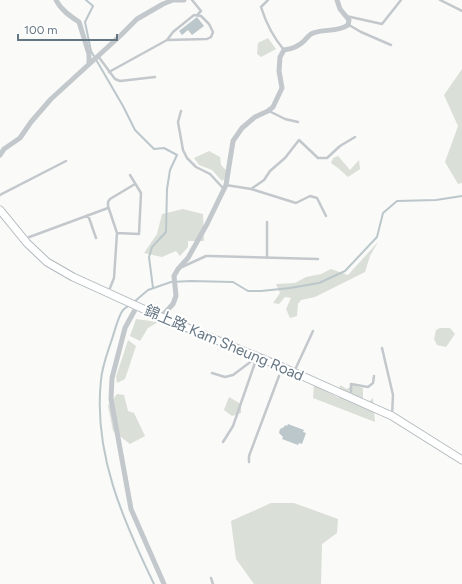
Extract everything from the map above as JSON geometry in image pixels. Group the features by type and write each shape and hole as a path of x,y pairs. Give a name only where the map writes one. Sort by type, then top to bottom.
{"main road":[{"name":"錦上路 Kam Sheung Road","path":"0,210 24,239 47,262 74,277 161,317 293,372 392,416 462,460"}],"street":[{"path":"56,0 59,5 79,22 91,62"},
{"path":"0,154 4,149 20,138 50,99 98,57 137,19 163,4 173,0 184,0"},
{"path":"161,317 174,304 176,296 174,289 174,276 188,258 225,187 233,141 246,124 255,117 274,107 282,88 279,71 280,57 284,50 293,49 311,34 344,27 348,24 348,20 340,9 337,0"},
{"path":"136,305 125,328 112,378 111,399 131,509 164,584"}],"lane":[{"path":"109,72 167,40 173,32 201,11 192,0"},
{"path":"268,0 261,7 263,14 274,38 284,50"},
{"path":"346,16 382,24 401,0"},
{"path":"440,0 462,10"},
{"path":"167,40 208,39 211,37 213,32 209,24 197,14"},
{"path":"348,24 361,32 392,45"},
{"path":"98,57 115,79 120,81 155,77"},
{"path":"181,111 178,122 183,150 187,158 196,167 210,174 225,187 251,189 296,203 310,196 318,198 326,216"},
{"path":"268,111 285,119 298,122"},
{"path":"251,189 264,180 270,171 285,158 299,140 318,158 327,158 340,146 355,137"},
{"path":"0,195 66,161"},
{"path":"117,233 138,234 141,193 130,175"},
{"path":"112,295 117,233 108,208 108,202 110,199 135,184"},
{"path":"24,239 108,208"},
{"path":"88,215 96,238"},
{"path":"267,222 267,258"},
{"path":"178,269 206,256 318,259"},
{"path":"293,372 312,331"},
{"path":"382,348 393,395 392,416"},
{"path":"212,373 225,377 233,375 257,357"},
{"path":"223,442 233,426 257,357"},
{"path":"249,462 249,456 279,376"},
{"path":"351,398 350,384 368,387 373,383 374,376"},
{"path":"211,578 213,584"}],"shaded area":[{"path":"197,17 204,26 192,35 188,30 182,35 179,31"},
{"path":"268,38 276,49 261,57 257,54 258,43"},
{"path":"462,69 462,183 458,184 445,162 458,126 444,95"},
{"path":"209,151 220,157 221,165 230,174 222,181 212,170 199,165 194,158"},
{"path":"338,156 350,170 359,160 360,169 348,177 331,163 333,158"},
{"path":"183,209 203,214 204,241 188,241 188,247 180,256 176,251 162,257 144,253 157,234 162,214"},
{"path":"378,242 370,256 365,272 315,297 301,300 298,304 297,316 290,318 286,309 291,298 285,297 279,304 273,303 280,293 276,284 295,283 306,277 321,274 331,269 348,275"},
{"path":"136,319 158,322 148,328 140,341 130,336"},
{"path":"440,328 450,328 455,334 446,347 437,345 434,339 436,330"},
{"path":"128,340 136,346 125,379 117,383 116,377"},
{"path":"314,385 339,398 340,385 347,389 353,385 363,388 363,407 373,398 375,422 313,398"},
{"path":"117,394 124,395 128,411 134,413 145,436 130,444 113,431 108,406"},
{"path":"229,397 241,404 241,413 232,416 224,410"},
{"path":"288,424 304,430 303,432 306,433 302,444 299,443 298,445 282,439 283,437 279,433 280,429"},
{"path":"271,503 294,503 338,519 337,533 322,544 321,584 254,584 236,559 231,521"}],"waterway":[{"path":"86,0 93,6 85,22 91,51 135,130 154,149 164,148 177,155 170,170 167,189 166,232 152,247 149,257 153,288"},
{"path":"134,302 148,290 171,282 233,282 248,291 290,288 319,283 345,271 377,237 383,213 397,201 436,200 462,196"},
{"path":"130,305 126,307 119,316 102,370 100,407 102,434 106,460 121,511 154,584"}]}
